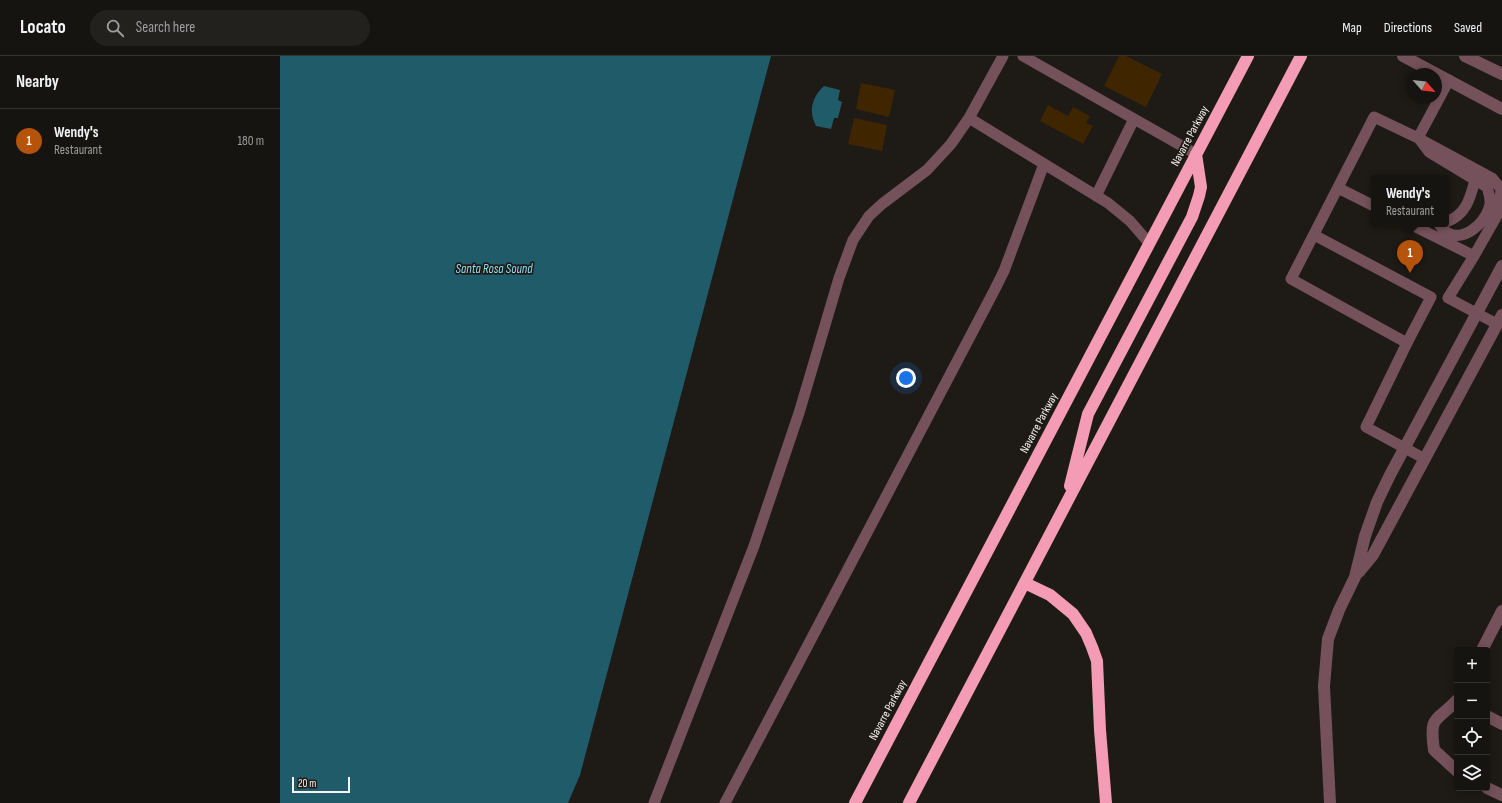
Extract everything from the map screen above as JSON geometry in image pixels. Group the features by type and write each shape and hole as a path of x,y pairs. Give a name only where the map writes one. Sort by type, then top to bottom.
{"highway":[{"name":"Navarre Parkway","path":"855,803 1248,56"},
{"path":"909,803 1301,56"},
{"path":"1066,505 1088,414 1187,227 1196,206 1201,187 1196,154"},
{"path":"1025,583 1050,595 1073,614 1086,633 1092,647 1097,661 1100,730 1106,803"}],"street":[{"path":"1403,56 1502,109"},
{"path":"1465,56 1501,71"},
{"path":"1330,803 1324,686 1328,639 1339,610 1355,576 1365,536 1377,502 1502,266"},
{"path":"1355,576 1373,555 1500,322"},
{"path":"1484,647 1502,611"},
{"path":"1454,703 1434,720 1432,731 1434,750 1454,768"},
{"path":"1490,718 1502,724"},
{"path":"1490,790 1502,796"}],"lane":[{"path":"654,803 754,546 799,413 839,278 853,240 869,216 882,204 927,170 955,139 969,118 1003,56"},
{"path":"1023,56 1196,154"},
{"path":"1418,138 1448,80"},
{"path":"1407,343 1291,278 1374,117 1418,138 1492,178 1501,189 1499,212 1448,298"},
{"path":"969,118 1108,203 1130,221 1149,243"},
{"path":"1096,196 1134,119"},
{"path":"1418,138 1429,152 1487,187 1490,196 1490,207 1481,223 1470,232 1457,235 1447,233 1442,227"},
{"path":"725,803 1004,271 1044,164"},
{"path":"1449,221 1457,217 1464,210 1475,180"},
{"path":"1338,188 1371,204"},
{"path":"1416,227 1474,256"},
{"path":"1314,235 1431,296 1448,298 1477,314 1500,322"},
{"path":"1424,459 1366,427 1431,296"}],"water":[{"name":"Santa Rosa Sound","path":"280,56 771,56 580,775 568,803 280,803"},
{"path":"824,86 840,90 838,100 842,102 838,118 834,118 831,129 816,126 812,115 812,104"}],"building":[{"path":"1119,56 1126,56 1162,74 1146,107 1104,86"},
{"path":"861,83 895,90 889,117 856,109"},
{"path":"1048,105 1068,116 1073,107 1090,116 1086,123 1093,126 1083,144 1040,121"},
{"path":"854,118 887,125 882,151 848,144"}],"place":[{"name":"Wendy's","path":"1410,273"}]}
